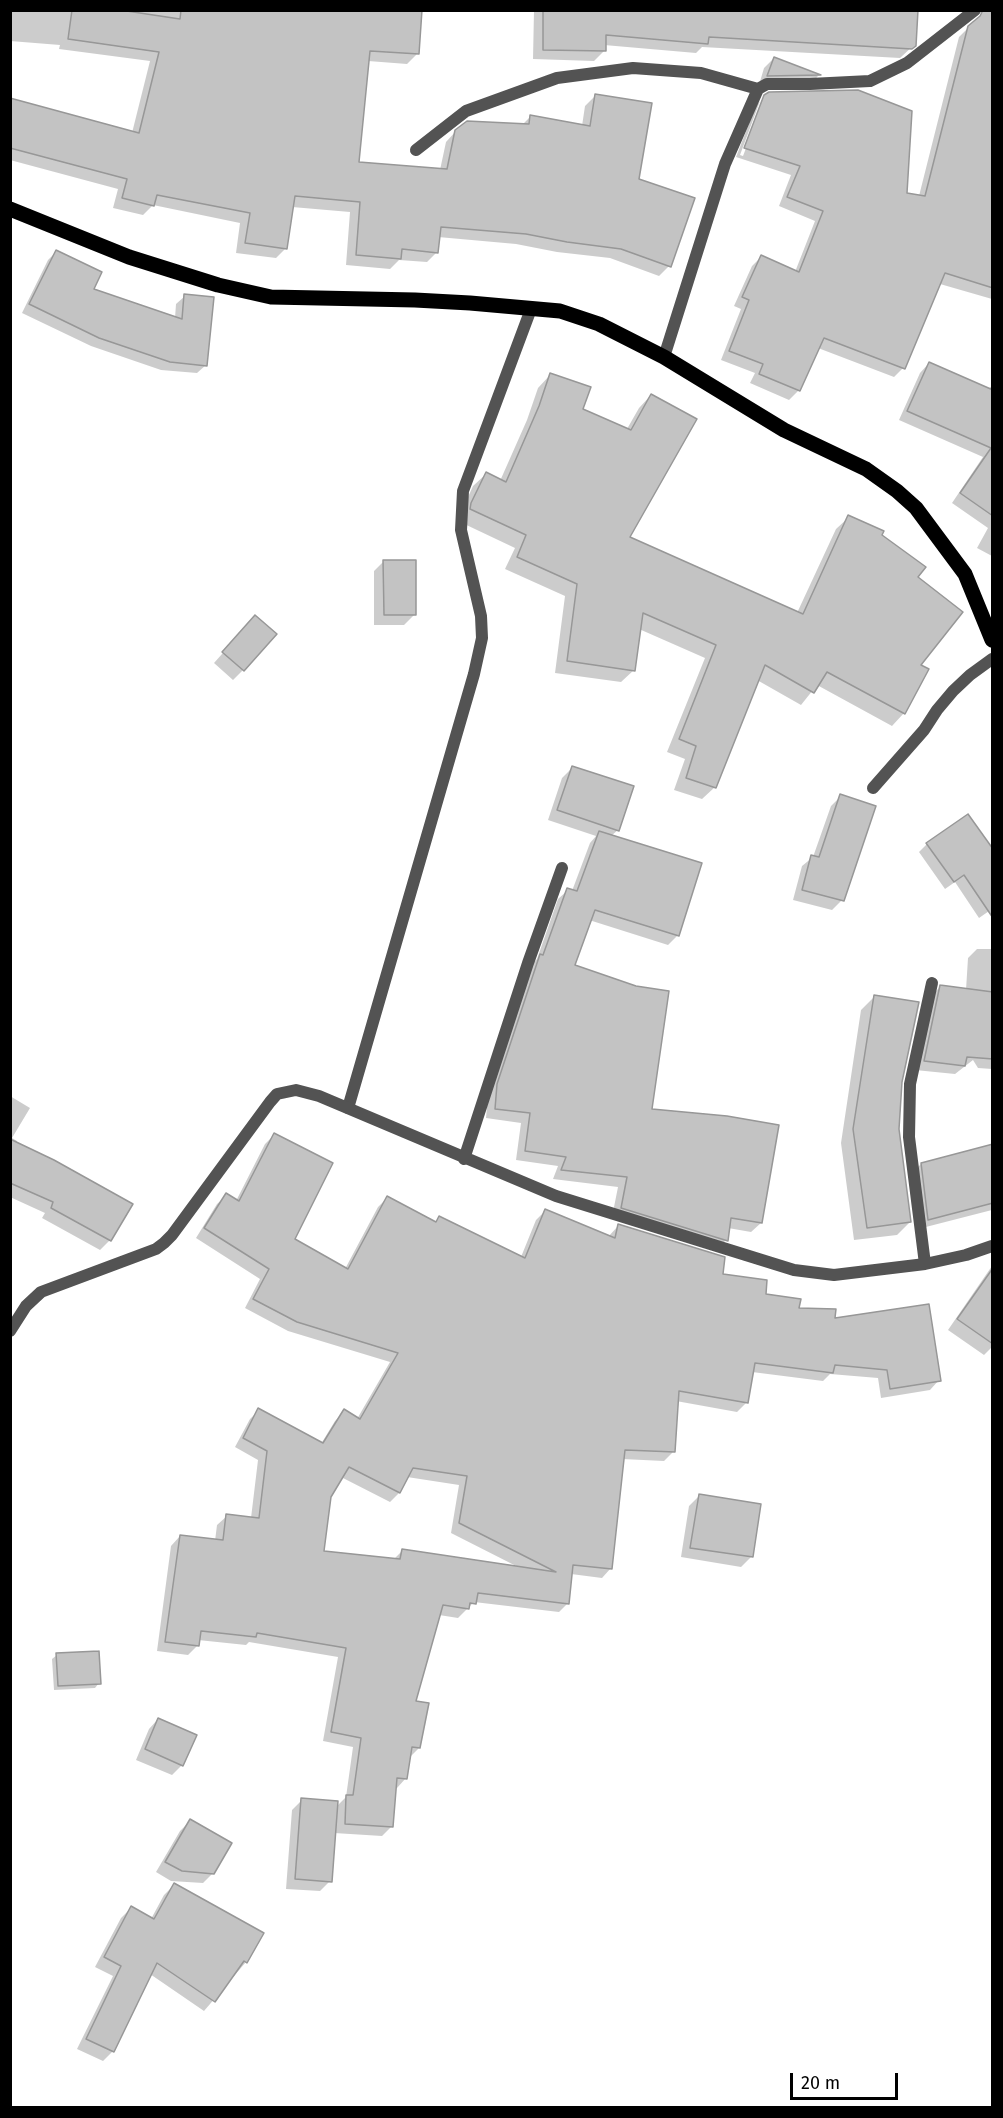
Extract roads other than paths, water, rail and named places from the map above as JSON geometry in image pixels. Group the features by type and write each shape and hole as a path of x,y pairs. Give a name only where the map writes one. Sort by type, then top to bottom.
{"main road":[{"path":"10,209 129,257 218,285 271,297 415,300 560,311 599,324 664,357 784,430 866,469 897,491 916,508 965,574 993,640"}],"street":[{"path":"664,357 725,164 758,89 767,84 870,81 907,63 975,10"},
{"path":"416,150 465,111 557,78 633,68 701,73 758,89"},
{"path":"348,1108 474,674 482,638 481,616 461,530 463,492 531,309"},
{"path":"873,788 924,730 937,710 954,691 969,675 993,659"},
{"path":"464,1159 528,963 562,868"},
{"path":"925,1264 909,1137 910,1084 932,983"},
{"path":"10,1332 26,1306 41,1292 156,1249 164,1243 270,1102 278,1094 296,1090 348,1108 556,1196 794,1270 834,1275 925,1264 993,1246"}]}
